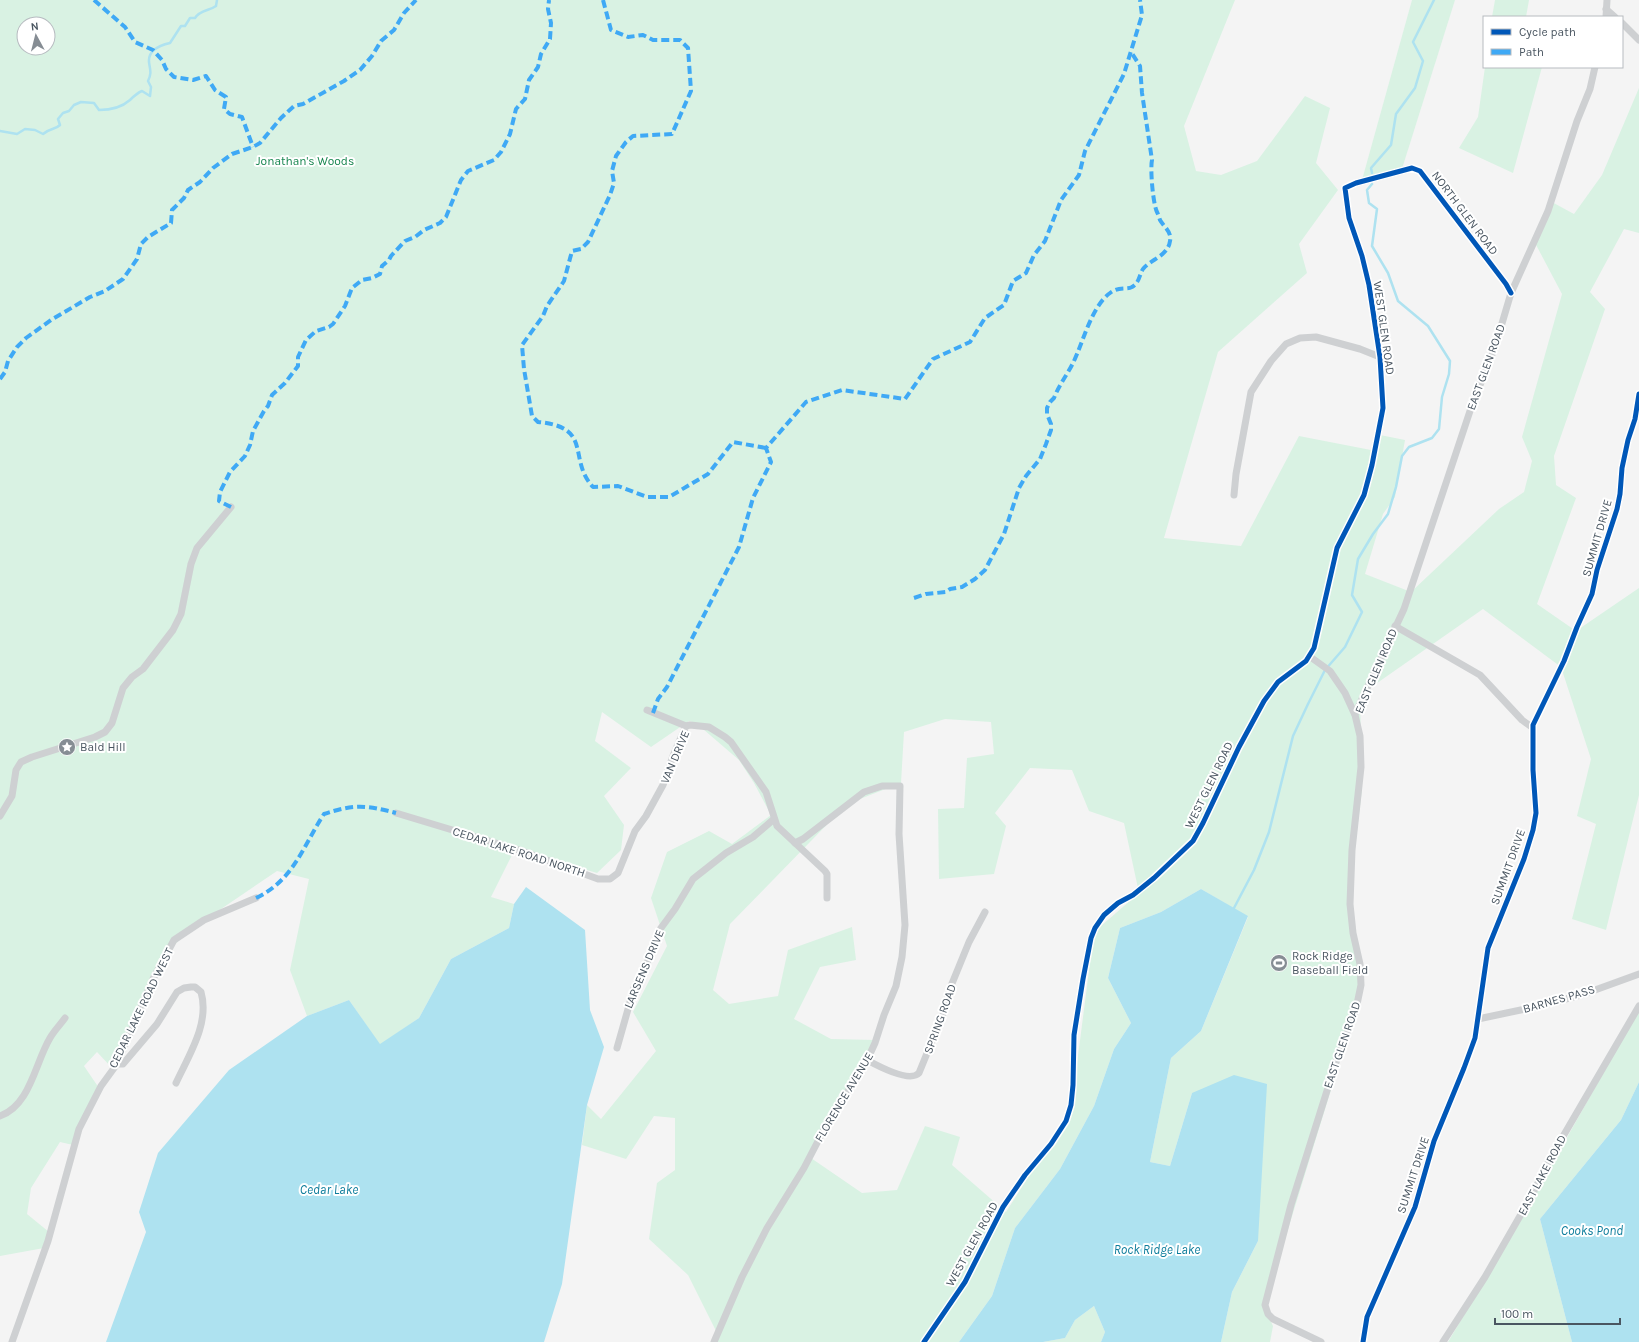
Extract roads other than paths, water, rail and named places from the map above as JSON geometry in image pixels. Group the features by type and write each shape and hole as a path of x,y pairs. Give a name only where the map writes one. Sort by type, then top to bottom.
{"street":[{"path":"1606,13 1607,0"},
{"path":"1623,24 1639,40"},
{"name":"EAST GLEN ROAD","path":"1321,1342 1273,1319 1265,1305 1289,1212 1332,1073 1356,1009 1361,985 1360,964 1353,933 1350,904 1352,850 1361,766 1360,736 1355,714 1395,626 1404,610 1471,408 1495,347 1511,293 1548,211 1577,121 1590,89 1595,68"},
{"name":"NORTH GLEN ROAD","path":"1345,188 1369,179 1412,168 1420,171 1506,284 1511,293"},
{"name":"WEST GLEN ROAD","path":"924,1342 965,1282 1003,1207 1025,1175 1051,1144 1066,1121 1071,1104 1074,1035 1082,979 1091,938 1095,928 1104,915 1118,903 1133,895 1154,878 1193,841 1242,740 1264,701 1278,682 1306,661 1314,648 1337,548 1364,495 1372,465 1383,408 1380,357 1369,285 1362,256 1349,218 1345,188"},
{"path":"1234,494 1236,474 1251,392 1271,361 1286,344 1300,338 1316,337 1360,349 1380,357"},
{"name":"SUMMIT DRIVE","path":"1363,1342 1367,1317 1415,1207 1437,1134 1475,1038 1488,948 1524,859 1533,830 1536,813 1533,725 1564,661 1592,594 1597,570 1620,494 1622,468 1635,419 1639,394"},
{"path":"0,816 12,796 16,770 21,762 32,757 96,737 105,732 112,723 123,688 132,677 143,669 173,630 181,614 191,564 197,548 232,508"},
{"path":"1395,626 1480,675 1522,720 1533,728"},
{"path":"1310,656 1330,671 1345,693 1355,714"},
{"path":"647,710 686,726"},
{"name":"VAN DRIVE","path":"626,852 635,831 646,816 663,785 673,756 686,726 709,727 731,742 766,792 777,826 825,871 827,874 827,898"},
{"name":"FLORENCE AVENUE","path":"714,1342 744,1271 767,1228 804,1168 830,1118 867,1060 875,1043 896,986 902,957 904,925 899,834 900,786 882,786 864,792 803,839 795,843"},
{"name":"CEDAR LAKE ROAD NORTH","path":"396,813 522,851 598,879 610,879 616,876 626,852"},
{"name":"LARSENS DRIVE","path":"617,1048 634,988 654,949 658,932 675,909 693,879 726,852 753,837 774,820"},
{"name":"CEDAR LAKE ROAD WEST","path":"12,1342 48,1241 79,1128 101,1086 117,1064 153,978 174,940 204,920 256,898"},
{"name":"SPRING ROAD","path":"867,1060 889,1071 909,1077 917,1076 943,1014 954,978 969,942 985,912"},
{"name":"BARNES PASS","path":"1478,1019 1540,1006 1584,994 1639,974"},
{"path":"117,1064 123,1064 157,1024 177,992 187,987 195,987 201,992 204,1007 200,1030 176,1082"},
{"name":"EAST LAKE ROAD","path":"1443,1342 1485,1276 1532,1195 1551,1157 1639,1006"},
{"path":"0,1116 11,1112 22,1101 50,1038 65,1018"}],"water":[{"name":"Cedar Lake","path":"526,887 585,930 590,1010 604,1047 587,1105 562,1284 544,1342 106,1342 146,1232 139,1212 158,1153 229,1070 307,1016 349,1000 380,1044 419,1018 451,959 509,928 514,904"},
{"name":"Rock Ridge Lake","path":"1201,889 1248,916 1201,1031 1171,1058 1150,1162 1170,1166 1192,1093 1234,1075 1267,1084 1258,1241 1232,1292 1221,1342 1101,1342 1105,1332 1094,1306 1075,1320 1065,1338 1043,1342 959,1342 992,1296 1015,1228 1060,1169 1094,1106 1114,1049 1131,1023 1108,978 1120,928 1161,912"},
{"name":"Cooks Pond","path":"1639,1082 1639,1342 1572,1342 1540,1219 1621,1120"}],"waterway":[{"path":"0,131 17,134 25,129 35,130 43,134 60,125 58,119 63,113 69,111 74,105 81,102 94,103 99,110 107,110 123,105 142,91 150,96 151,87 148,81 150,74 149,58 153,51 170,43 181,26 185,26 190,18 195,18 199,13 216,6 217,0"},
{"path":"1372,173 1371,168 1391,145 1396,114 1415,88 1423,61 1413,42 1434,0"},
{"path":"1234,908 1254,870 1269,832 1293,736 1325,670 1345,647 1362,612 1352,595 1358,559 1373,534 1388,514 1396,487 1402,456 1409,447 1432,438 1439,429 1442,397 1449,374 1450,361 1428,326 1398,301 1388,273 1372,246 1377,209 1369,203 1367,190 1372,184"}],"place":[{"name":"Bald Hill","path":"67,747"},
{"name":"Rock Ridge Baseball Field","path":"1279,963"}],"park label":[{"name":"Jonathan's Woods","path":"305,161"}]}
